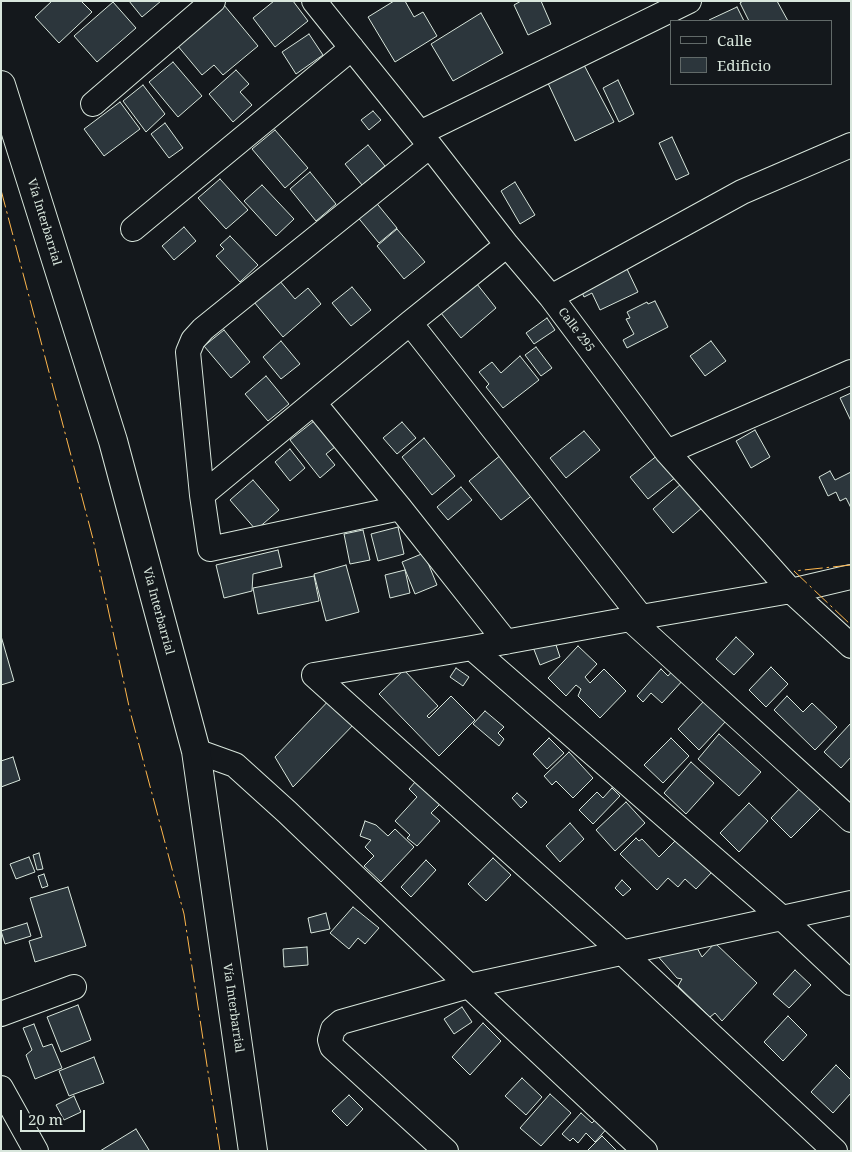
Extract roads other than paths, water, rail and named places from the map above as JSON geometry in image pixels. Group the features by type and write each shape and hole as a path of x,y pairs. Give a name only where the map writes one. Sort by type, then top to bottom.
{"main road":[{"name":"Vía Interbarrial","path":"1,85 112,441 196,751 253,1151"}],"street":[{"path":"93,104 213,1"},
{"name":"Calle 295","path":"314,1 507,245 551,297 667,452 791,592 851,646"},
{"path":"400,508 210,549 202,495 188,352 192,340 425,139 689,1"},
{"path":"133,230 352,48"},
{"path":"551,297 742,192 851,145"},
{"path":"202,495 507,245"},
{"path":"410,323 636,618 851,820"},
{"path":"667,452 851,372"},
{"path":"314,403 506,642"},
{"path":"835,1151 623,953 314,675 791,592 851,577"},
{"path":"472,648 782,918 851,983"},
{"path":"196,751 235,765 645,1151"},
{"path":"446,1151 332,1047 330,1040 333,1029 341,1022 469,986 851,903"},
{"path":"1,1014 74,987"},
{"path":"1,1088 36,1151"}]}
